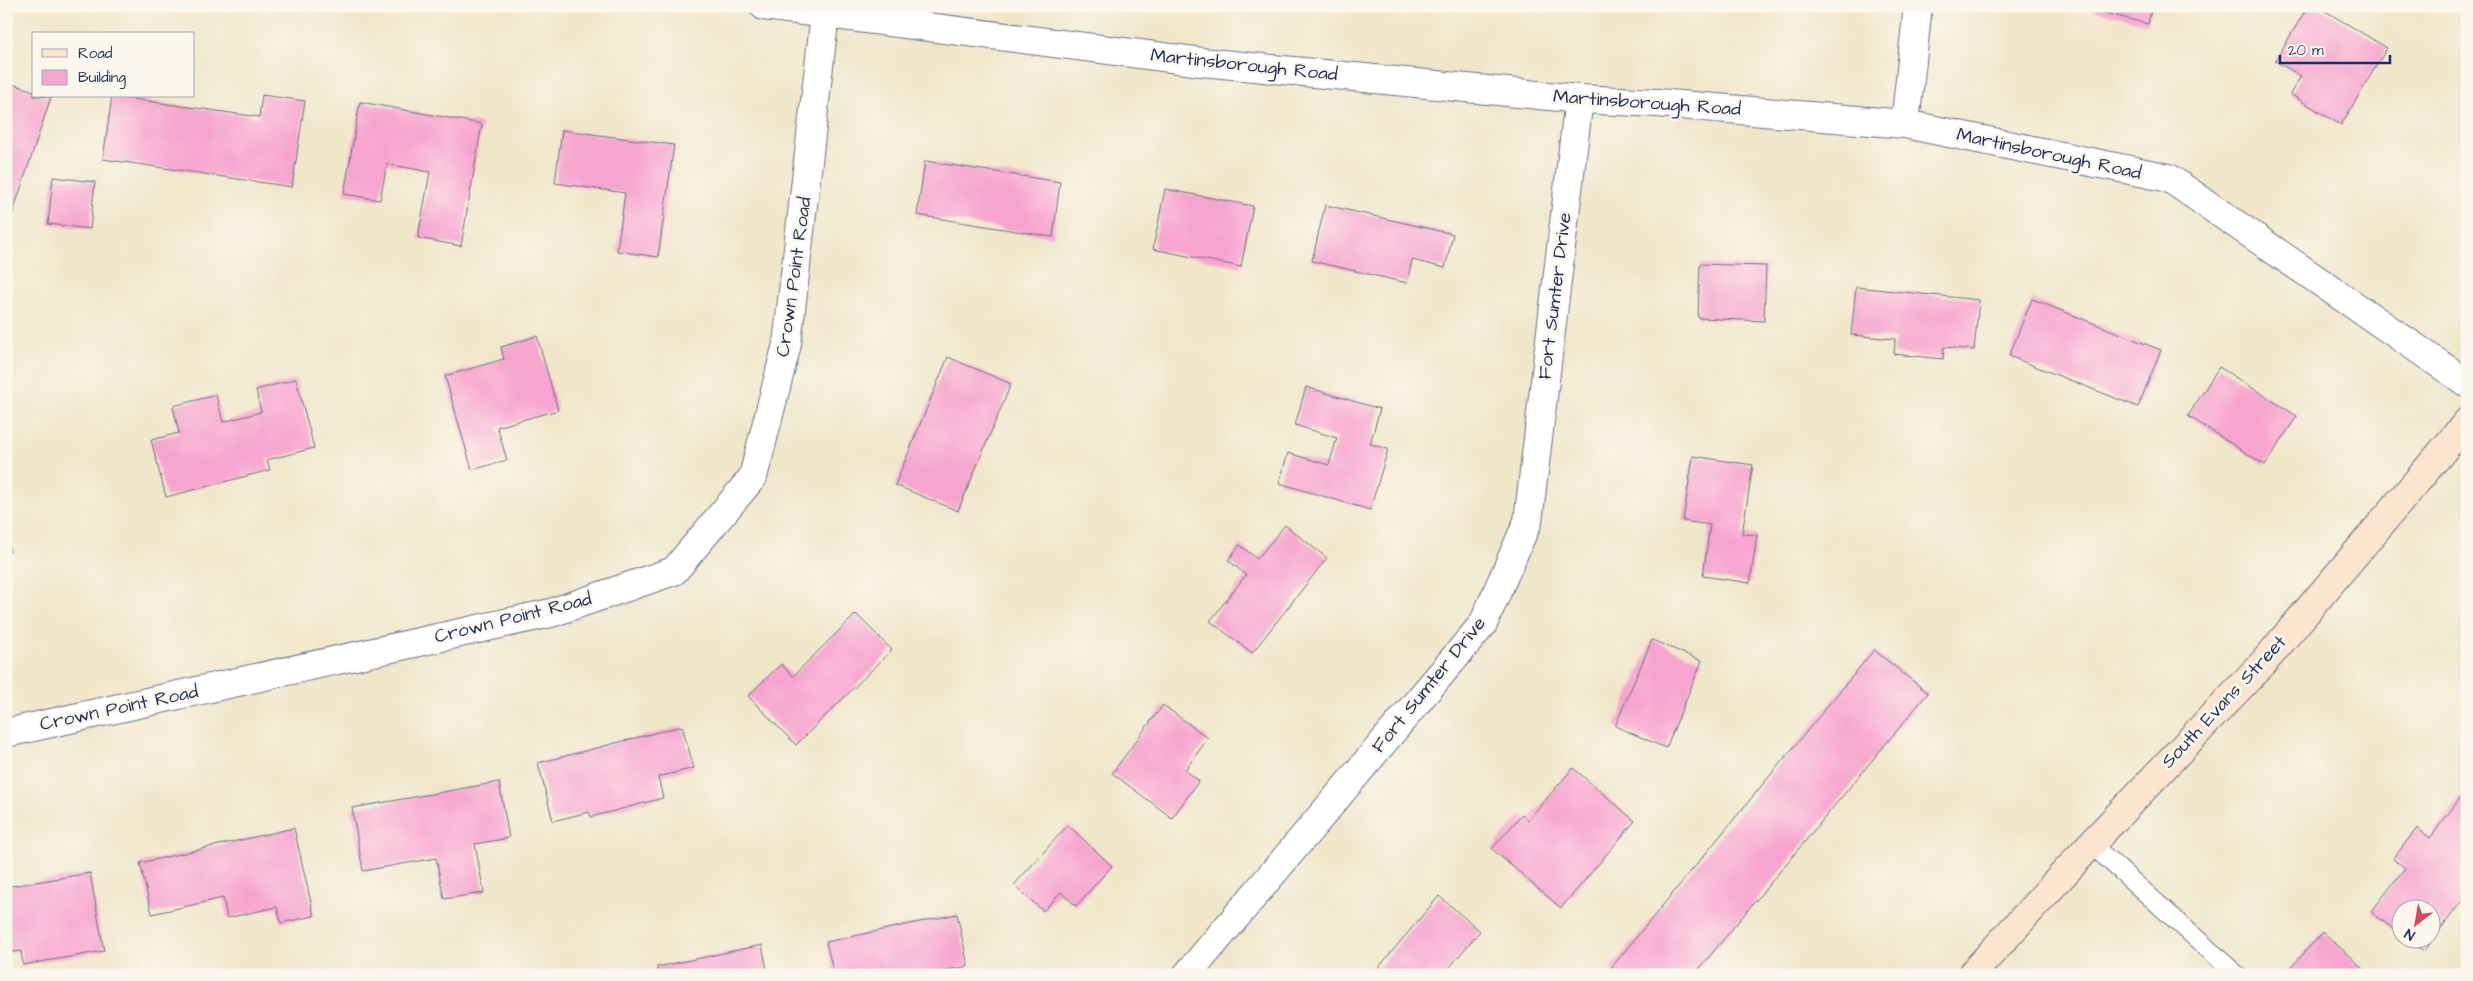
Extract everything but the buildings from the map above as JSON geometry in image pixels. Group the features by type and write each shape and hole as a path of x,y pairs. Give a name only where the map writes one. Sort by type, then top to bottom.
{"main road":[{"name":"South Evans Street","path":"1971,975 2090,844 2264,662 2467,422"}],"street":[{"name":"Martinsborough Road","path":"764,6 1202,62 1579,99 1657,103 1905,124 2169,178 2467,383"},
{"path":"1905,124 1918,6"},
{"name":"Crown Point Road","path":"6,733 551,613 674,571 753,477 788,344 825,14"},
{"name":"Fort Sumter Drive","path":"1187,975 1483,624 1528,521 1579,99"}],"lane":[{"path":"2090,844 2237,975"}]}
